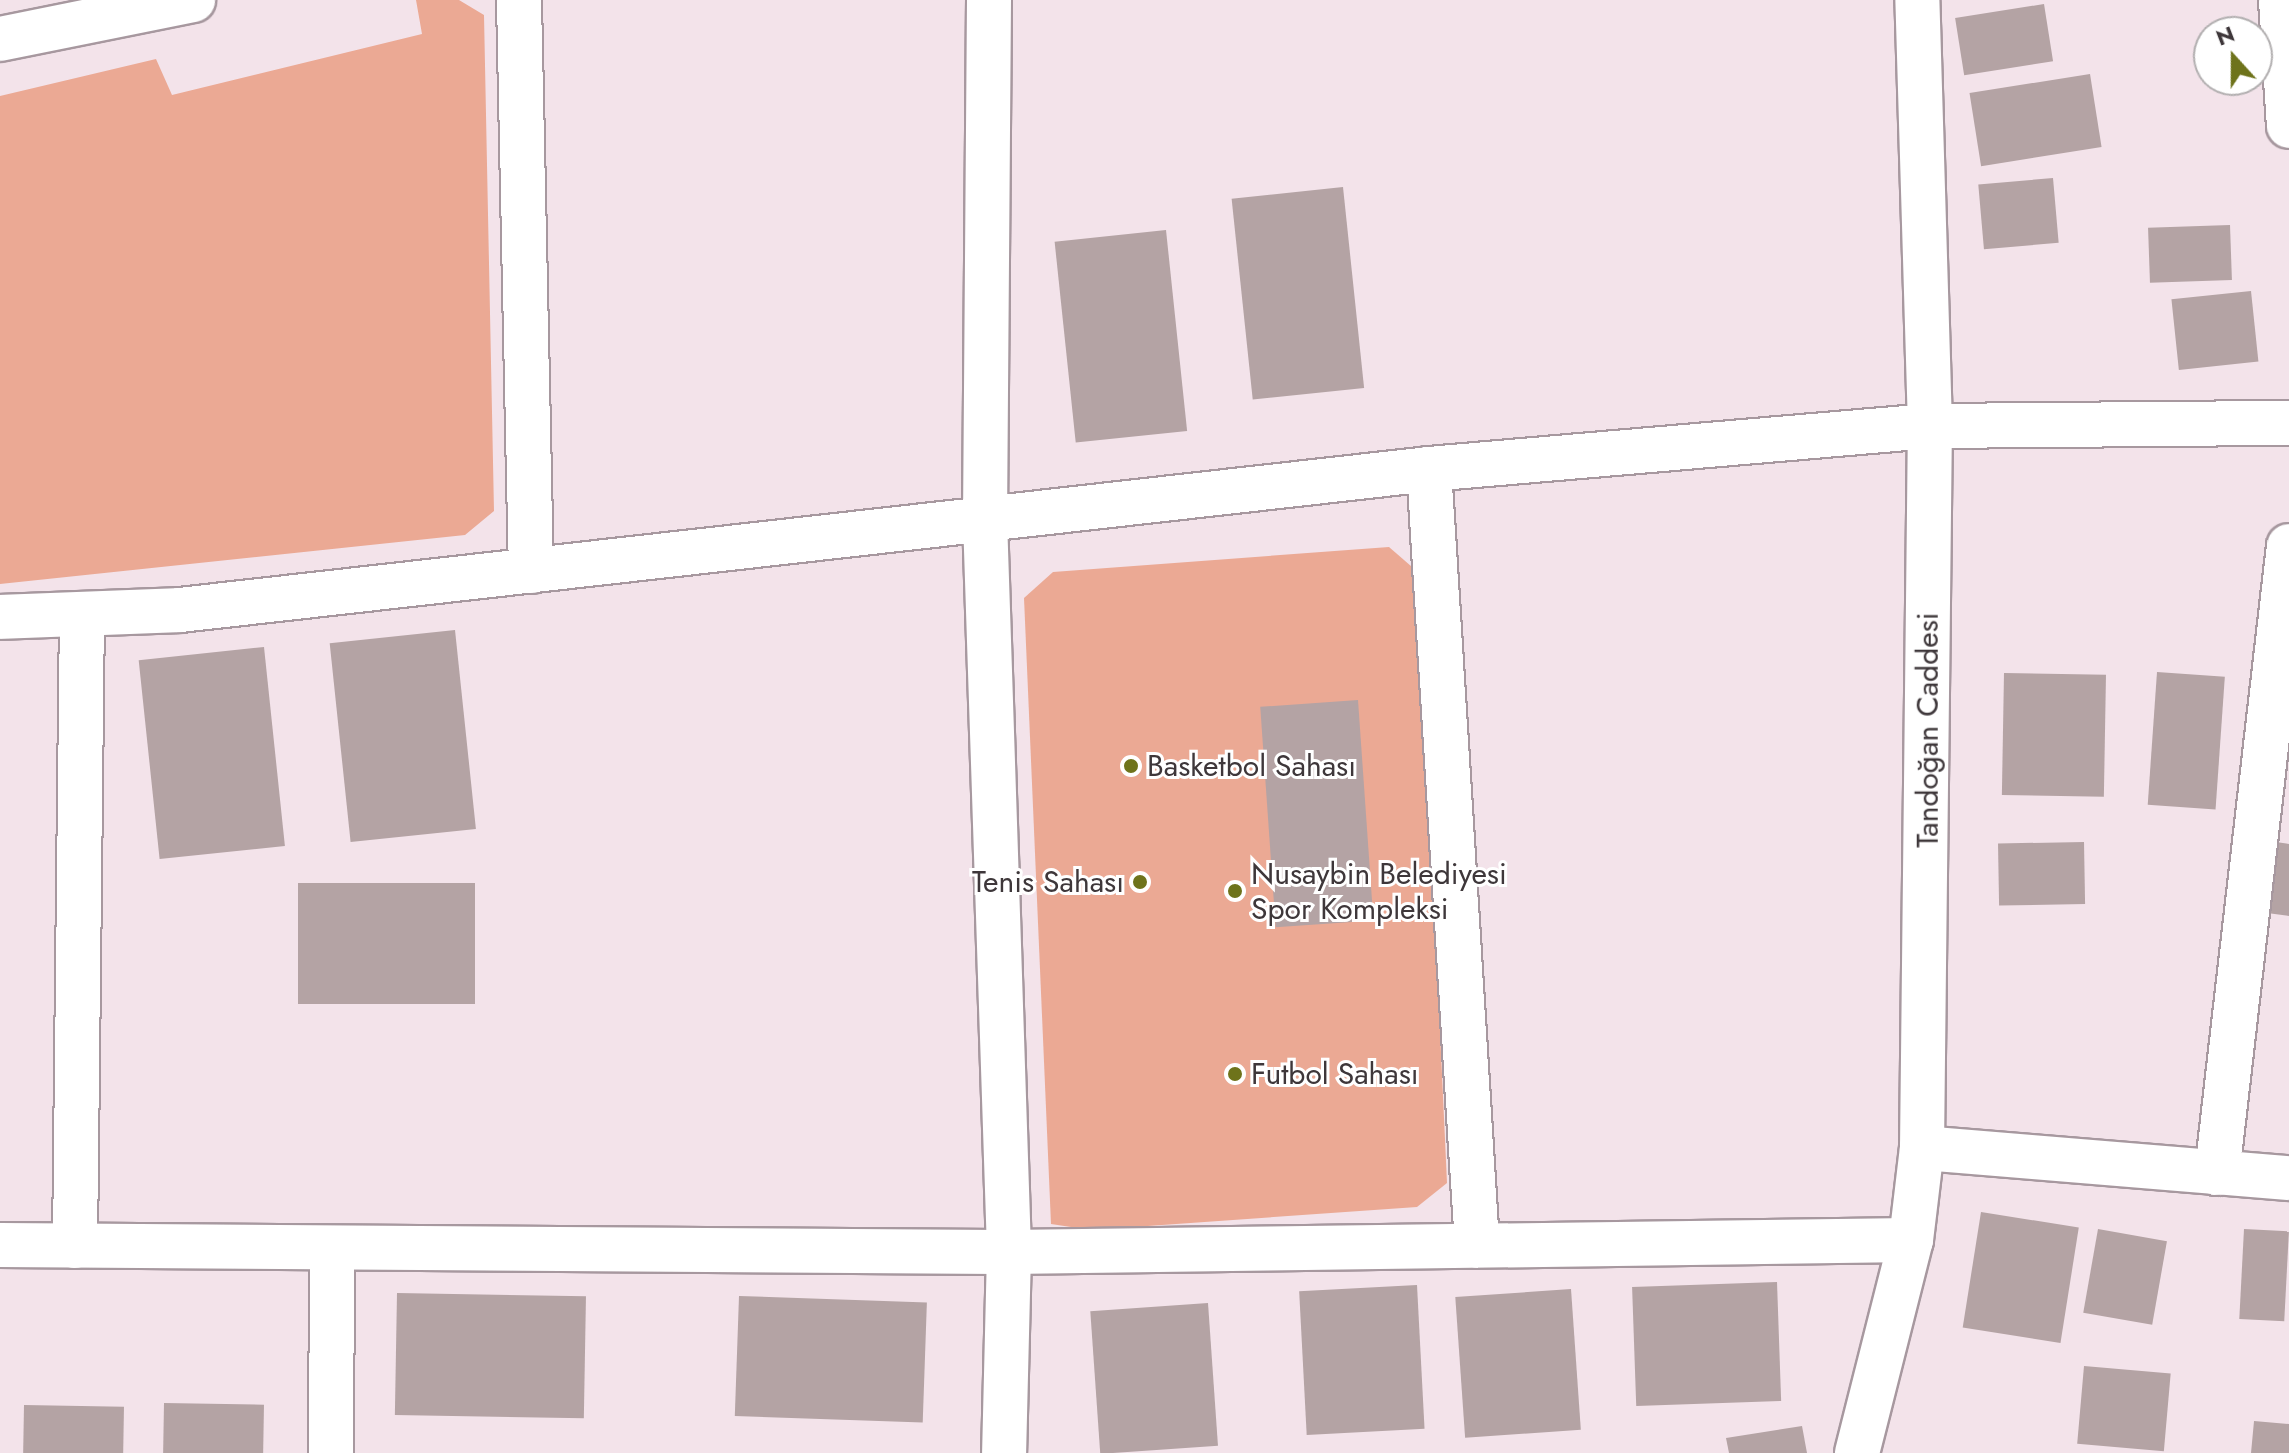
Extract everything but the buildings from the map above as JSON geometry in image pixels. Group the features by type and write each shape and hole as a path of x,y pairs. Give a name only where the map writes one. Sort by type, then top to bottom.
{"street":[{"path":"0,39 193,0"},
{"path":"519,0 531,571"},
{"path":"989,0 985,519 1009,1252 1004,1453"},
{"name":"Tandoğan Caddesi","path":"1857,1453 1911,1240 1922,1148 1930,426 1917,0"},
{"path":"2281,0 2289,126"},
{"path":"0,617 82,614 531,571 1429,469 1930,426 2289,423"},
{"path":"1429,469 1477,1246"},
{"path":"2217,1173 2289,546"},
{"path":"75,1246 82,614"},
{"path":"1922,1148 2289,1178"},
{"path":"0,1245 1009,1252 1911,1240"},
{"path":"331,1453 332,1249"}],"shaded area":[{"path":"416,0 459,0 484,15 494,511 465,535 0,584 0,96 156,59 172,95 422,34"},
{"name":"Nusaybin Belediyesi Spor Kompleksi","path":"1389,547 1419,573 1447,1183 1417,1207 1091,1230 1051,1224 1024,598 1053,572"}],"place":[{"name":"Basketbol Sahası","path":"1131,766"},
{"name":"Tenis Sahası","path":"1140,882"},
{"name":"Nusaybin Belediyesi Spor Kompleksi","path":"1235,891"},
{"name":"Futbol Sahası","path":"1235,1074"}]}
